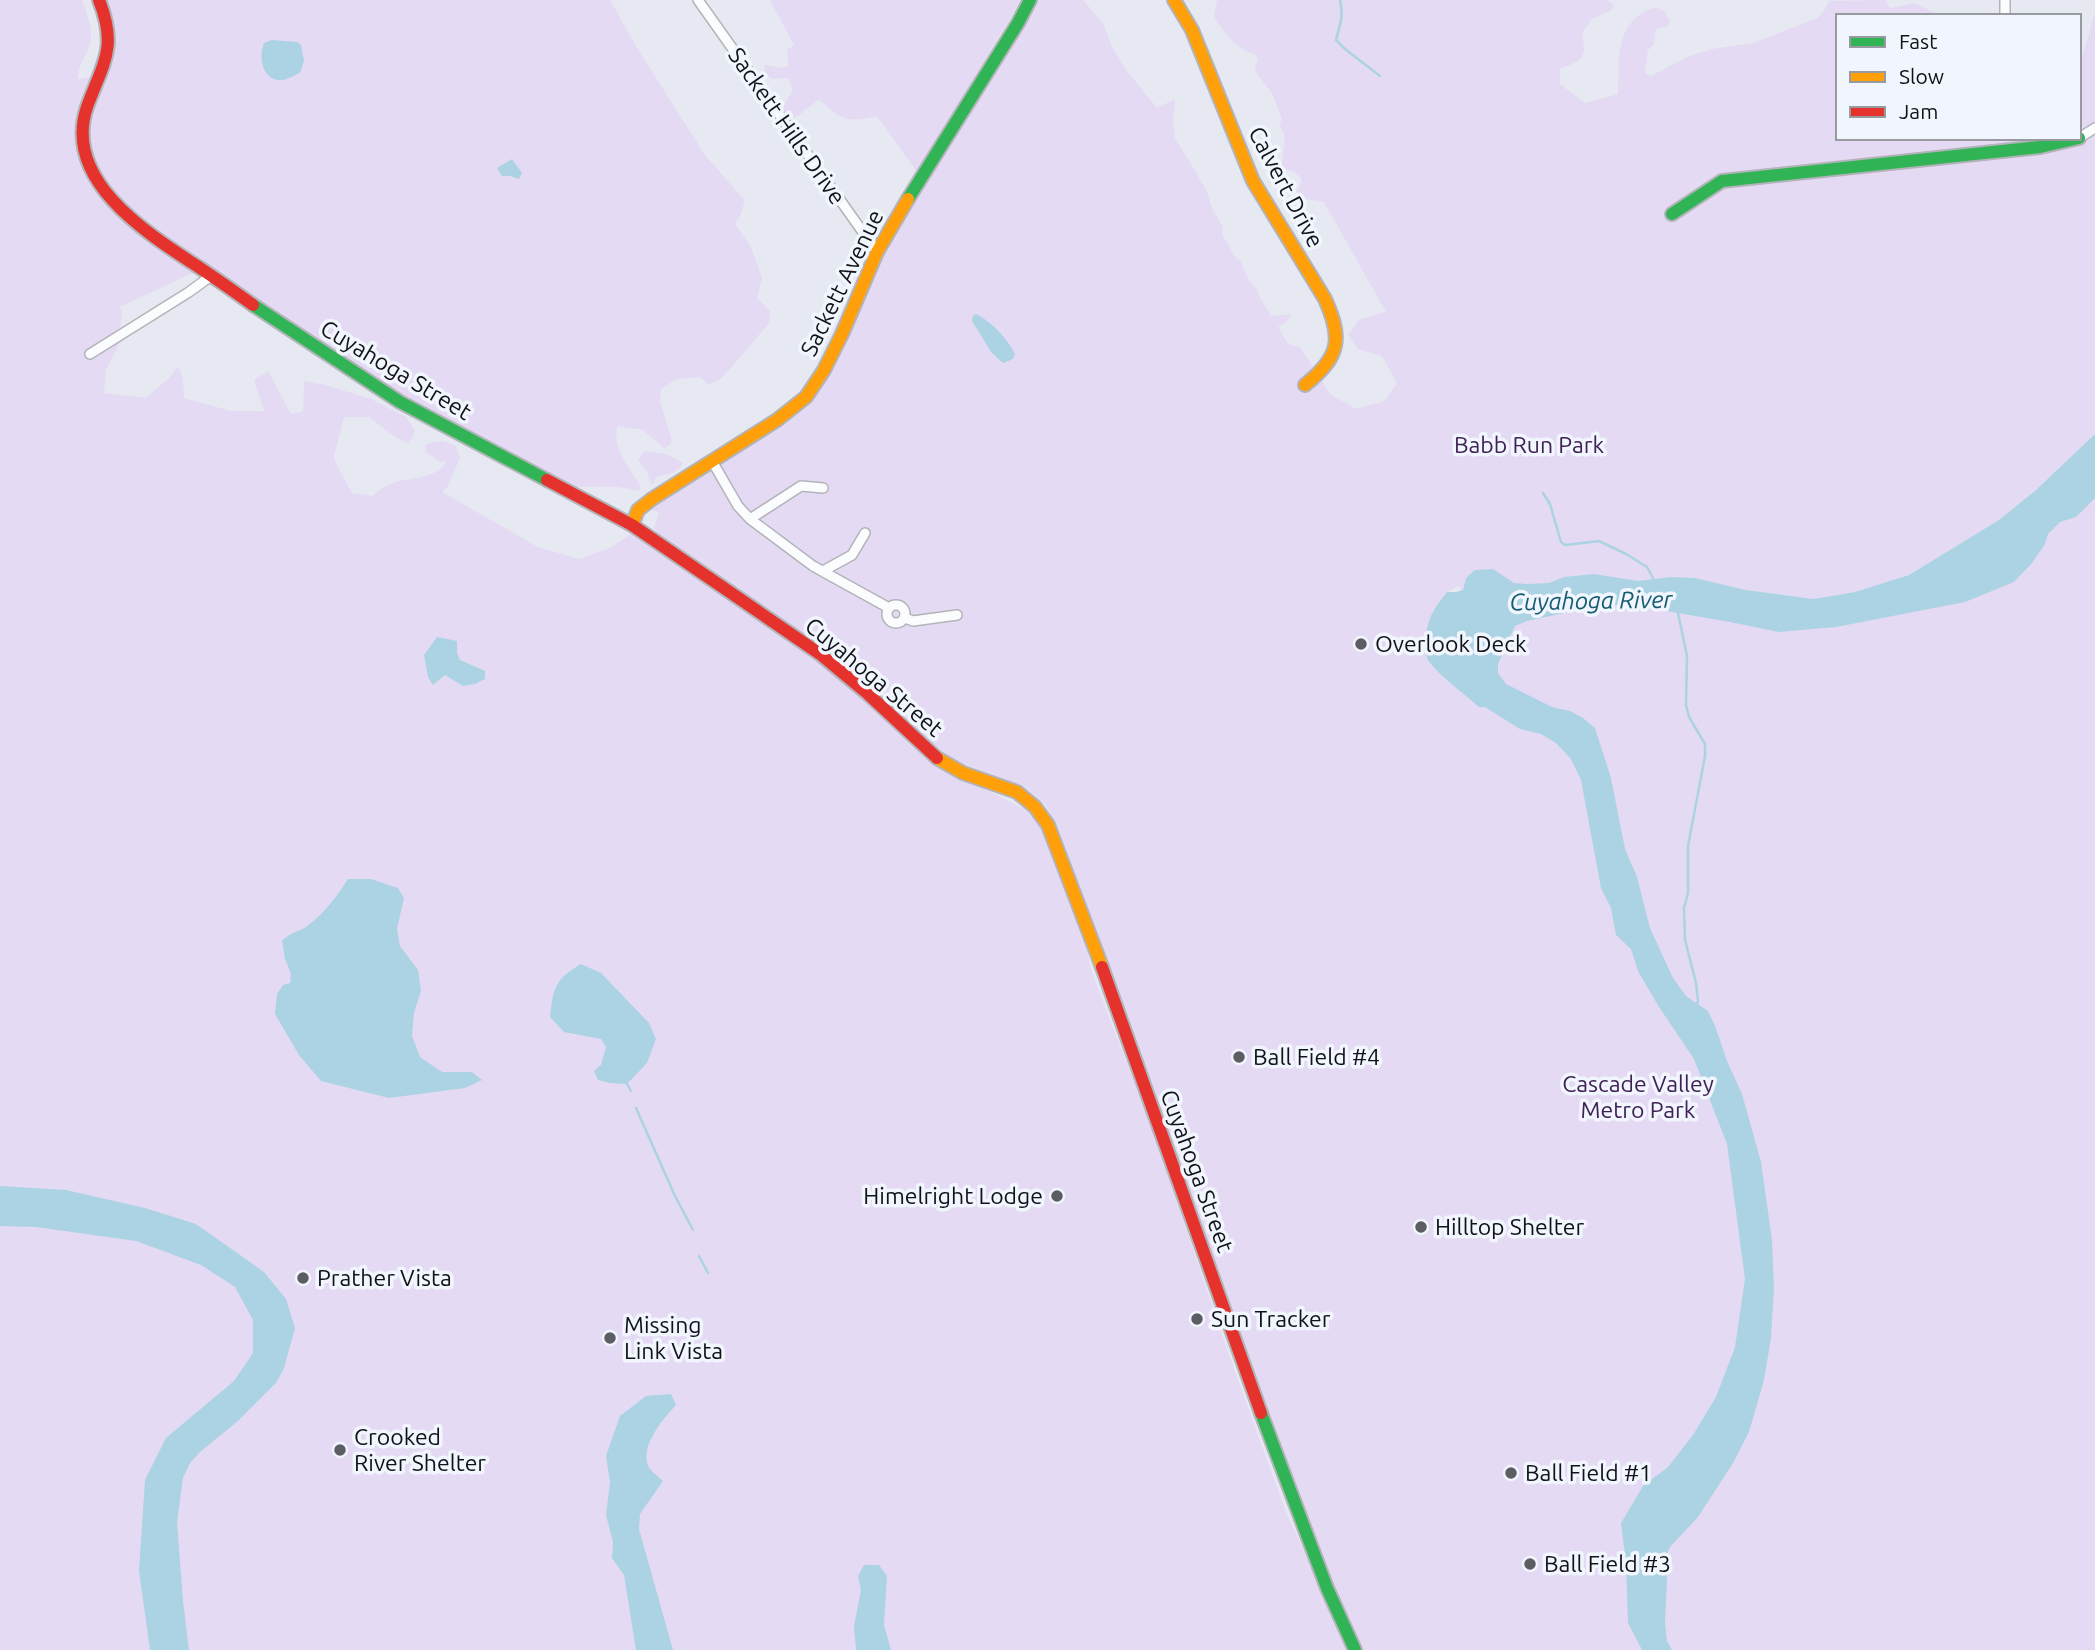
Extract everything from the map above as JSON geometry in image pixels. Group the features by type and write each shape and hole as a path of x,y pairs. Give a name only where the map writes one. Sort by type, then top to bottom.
{"street":[{"name":"Cuyahoga Street","path":"99,0 107,23 108,47 83,117 82,141 88,163 106,191 142,228 322,352 397,400 632,525 820,654 941,761 963,773 1017,792 1035,807 1048,825 1096,949 1293,1500 1327,1588 1355,1650"},
{"name":"Sackett Hills Drive","path":"698,0 877,252"},
{"name":"Sackett Avenue","path":"632,525 638,510 777,420 811,391 836,348 877,252 1030,0"},
{"name":"Calvert Drive","path":"1174,0 1192,30 1253,181 1335,318 1338,334 1332,358 1322,371 1305,385"},
{"path":"1672,214 1722,181 2040,147 2075,140"},
{"path":"90,354 211,276"},
{"path":"712,461 738,506 750,519 823,571 889,608 900,605 905,609 905,618 913,621 957,615"},
{"path":"750,519 801,486 823,488"},
{"path":"823,571 852,555 865,533"}],"green space":[{"path":"0,0 82,0 89,20 91,40 78,79 100,75 105,60 99,0 610,0 705,155 745,201 735,224 751,247 762,278 757,298 770,311 770,322 722,378 708,385 700,377 677,379 661,389 660,402 672,440 670,445 664,448 643,430 618,426 616,434 619,450 641,487 639,491 618,487 562,487 397,400 201,269 120,307 122,312 118,347 106,370 104,393 146,398 178,367 183,378 184,398 231,411 264,411 254,380 268,371 291,414 303,411 304,381 371,399 406,417 415,431 409,444 369,417 344,417 334,456 352,493 372,496 394,483 434,473 447,461 440,462 426,452 425,445 444,442 456,446 460,458 448,486 442,492 538,547 579,559 610,548 638,529 820,654 956,779 977,785 1024,809 1042,826 1063,869 1086,940 1091,970 1154,1133 1228,1352 1286,1512 1347,1650 0,1650"},
{"path":"770,0 1021,0 917,172 877,116 845,118 819,99 791,118 782,108 793,90 788,78 772,79 764,71 765,65 782,68 789,66 787,50 794,45"},
{"name":"Cascade Valley Metro Park","path":"1030,0 1083,0 1103,23 1112,47 1127,71 1157,108 1175,99 1175,138 1206,189 1222,226 1223,237 1241,261 1271,316 1292,314 1278,327 1288,344 1300,347 1330,394 1356,409 1385,401 1397,383 1382,356 1358,349 1348,335 1360,319 1386,312 1324,202 1299,198 1296,191 1301,184 1301,178 1293,171 1282,169 1285,141 1279,126 1282,119 1272,93 1256,73 1256,55 1237,45 1214,17 1217,0 1607,0 1614,5 1610,11 1592,19 1582,33 1582,57 1560,69 1560,84 1585,103 1618,94 1620,54 1626,31 1643,13 1657,7 1665,12 1670,21 1667,27 1656,29 1654,44 1648,50 1645,73 1651,76 1689,56 1712,49 1753,43 1817,18 1829,1 1885,0 1890,8 1915,3 1937,14 1836,14 1836,140 2081,140 2081,53 2084,52 2095,12 2095,434 2036,490 1999,520 1909,575 1855,592 1813,599 1746,590 1692,578 1726,617 2006,575 2095,481 2095,1650 1355,1650 1327,1588 1048,825 1050,814 1046,805 1025,787 954,760 924,737 865,681 729,582 688,559 670,545 654,528 659,513 644,506 811,391 877,252","holes":["1459,586 1498,660 1443,595"]},
{"path":"645,451 666,454 683,463 675,472 656,477 651,484 647,471 638,460"}],"water":[{"path":"272,40 297,42 301,45 304,61 300,73 281,80 268,75 262,54 264,43"},
{"path":"512,159 522,173 519,179 502,176 497,168"},
{"path":"976,314 988,321 1003,336 1015,354 1013,359 1003,363 991,352 972,321"},
{"name":"Cuyahoga River","path":"2095,434 2095,498 2076,517 2060,522 2048,534 2045,544 2032,563 2014,582 1965,602 1836,627 1779,632 1631,605 1607,605 1527,621 1515,626 1498,664 1498,673 1506,684 1552,707 1570,711 1595,728 1611,778 1625,849 1637,877 1650,928 1673,978 1686,996 1708,1011 1742,1094 1761,1162 1772,1240 1774,1289 1771,1338 1764,1380 1749,1432 1733,1463 1698,1517 1670,1547 1665,1559 1665,1623 1667,1641 1672,1650 1642,1650 1628,1623 1626,1563 1621,1523 1643,1486 1668,1467 1693,1435 1716,1397 1735,1347 1745,1279 1727,1144 1694,1059 1638,971 1631,949 1616,935 1611,908 1601,888 1581,780 1571,759 1556,743 1541,734 1520,729 1485,707 1479,707 1430,663 1427,658 1426,631 1430,617 1447,592 1463,590 1466,578 1475,570 1493,569 1514,583 1527,584 1549,583 1564,577 1594,574 1638,581 1671,577 1695,578 1746,590 1813,599 1855,592 1909,575 1999,520 2036,490"},
{"path":"437,637 457,641 460,660 485,671 485,679 463,686 445,675 433,685 428,677 424,655"},
{"path":"348,879 371,879 398,888 404,898 397,929 400,946 418,970 421,991 414,1013 412,1036 420,1057 442,1072 472,1072 482,1080 465,1088 389,1098 321,1081 299,1055 275,1014 277,994 283,985 290,983 291,974 282,941 319,916"},
{"path":"581,964 601,973 649,1023 656,1039 647,1063 627,1084 598,1080 594,1071 601,1065 606,1047 601,1039 564,1032 550,1017 557,985"},
{"path":"0,1186 66,1190 145,1208 196,1224 264,1272 286,1299 295,1328 284,1368 276,1383 239,1420 200,1452 190,1463 183,1478 177,1522 189,1650 150,1650 139,1571 145,1480 166,1438 234,1381 253,1353 253,1320 235,1287 201,1265 136,1241 36,1227 0,1226"},
{"path":"671,1394 676,1405 653,1435 647,1453 650,1469 663,1481 640,1514 639,1529 673,1650 636,1650 624,1575 612,1558 613,1542 606,1515 610,1482 606,1456 620,1416 646,1396"},
{"path":"864,1565 879,1565 887,1576 884,1625 891,1650 856,1650 854,1626 861,1590 858,1576"}],"waterway":[{"path":"1340,0 1342,16 1336,40 1380,76"},
{"name":"Cuyahoga River","path":"1543,493 1550,504 1561,542 1565,545 1599,541 1647,567 1653,583"},
{"name":"Cuyahoga River","path":"1678,613 1687,656 1686,705 1689,717 1705,744 1688,846 1688,893 1684,908 1685,940 1696,983 1696,1006"},
{"path":"627,1084 631,1091"},
{"path":"636,1108 693,1230"},
{"path":"699,1256 708,1273"}],"traffic: fast":[{"path":"908,199 1030,0"},
{"path":"1672,214 1722,181 2040,147 2070,140"},
{"path":"253,305 400,402 547,480"},
{"path":"1261,1413 1327,1588 1355,1650"}],"traffic: slow":[{"path":"1174,0 1192,30 1253,181 1331,313 1336,336 1335,346 1325,365 1305,385"},
{"path":"632,525 638,510 652,499 777,420 806,397 824,370 877,252 908,199"},
{"path":"937,758 963,773 1017,792 1035,807 1048,825 1102,967"}],"traffic: jam":[{"path":"99,0 105,17 108,43 103,66 87,107 83,134 87,159 98,181 135,222 253,305"},
{"path":"547,480 632,525 820,654 937,758"},
{"path":"1102,967 1261,1413"}],"place":[{"name":"Overlook Deck","path":"1361,644"},
{"name":"Ball Field #4","path":"1239,1057"},
{"name":"Himelright Lodge","path":"1057,1196"},
{"name":"Hilltop Shelter","path":"1421,1227"},
{"name":"Prather Vista","path":"303,1278"},
{"name":"Sun Tracker","path":"1197,1319"},
{"name":"Missing Link Vista","path":"610,1338"},
{"name":"Crooked River Shelter","path":"340,1450"},
{"name":"Ball Field #1","path":"1511,1473"},
{"name":"Ball Field #3","path":"1530,1564"}],"park label":[{"name":"Babb Run Park","path":"1529,445"}]}
